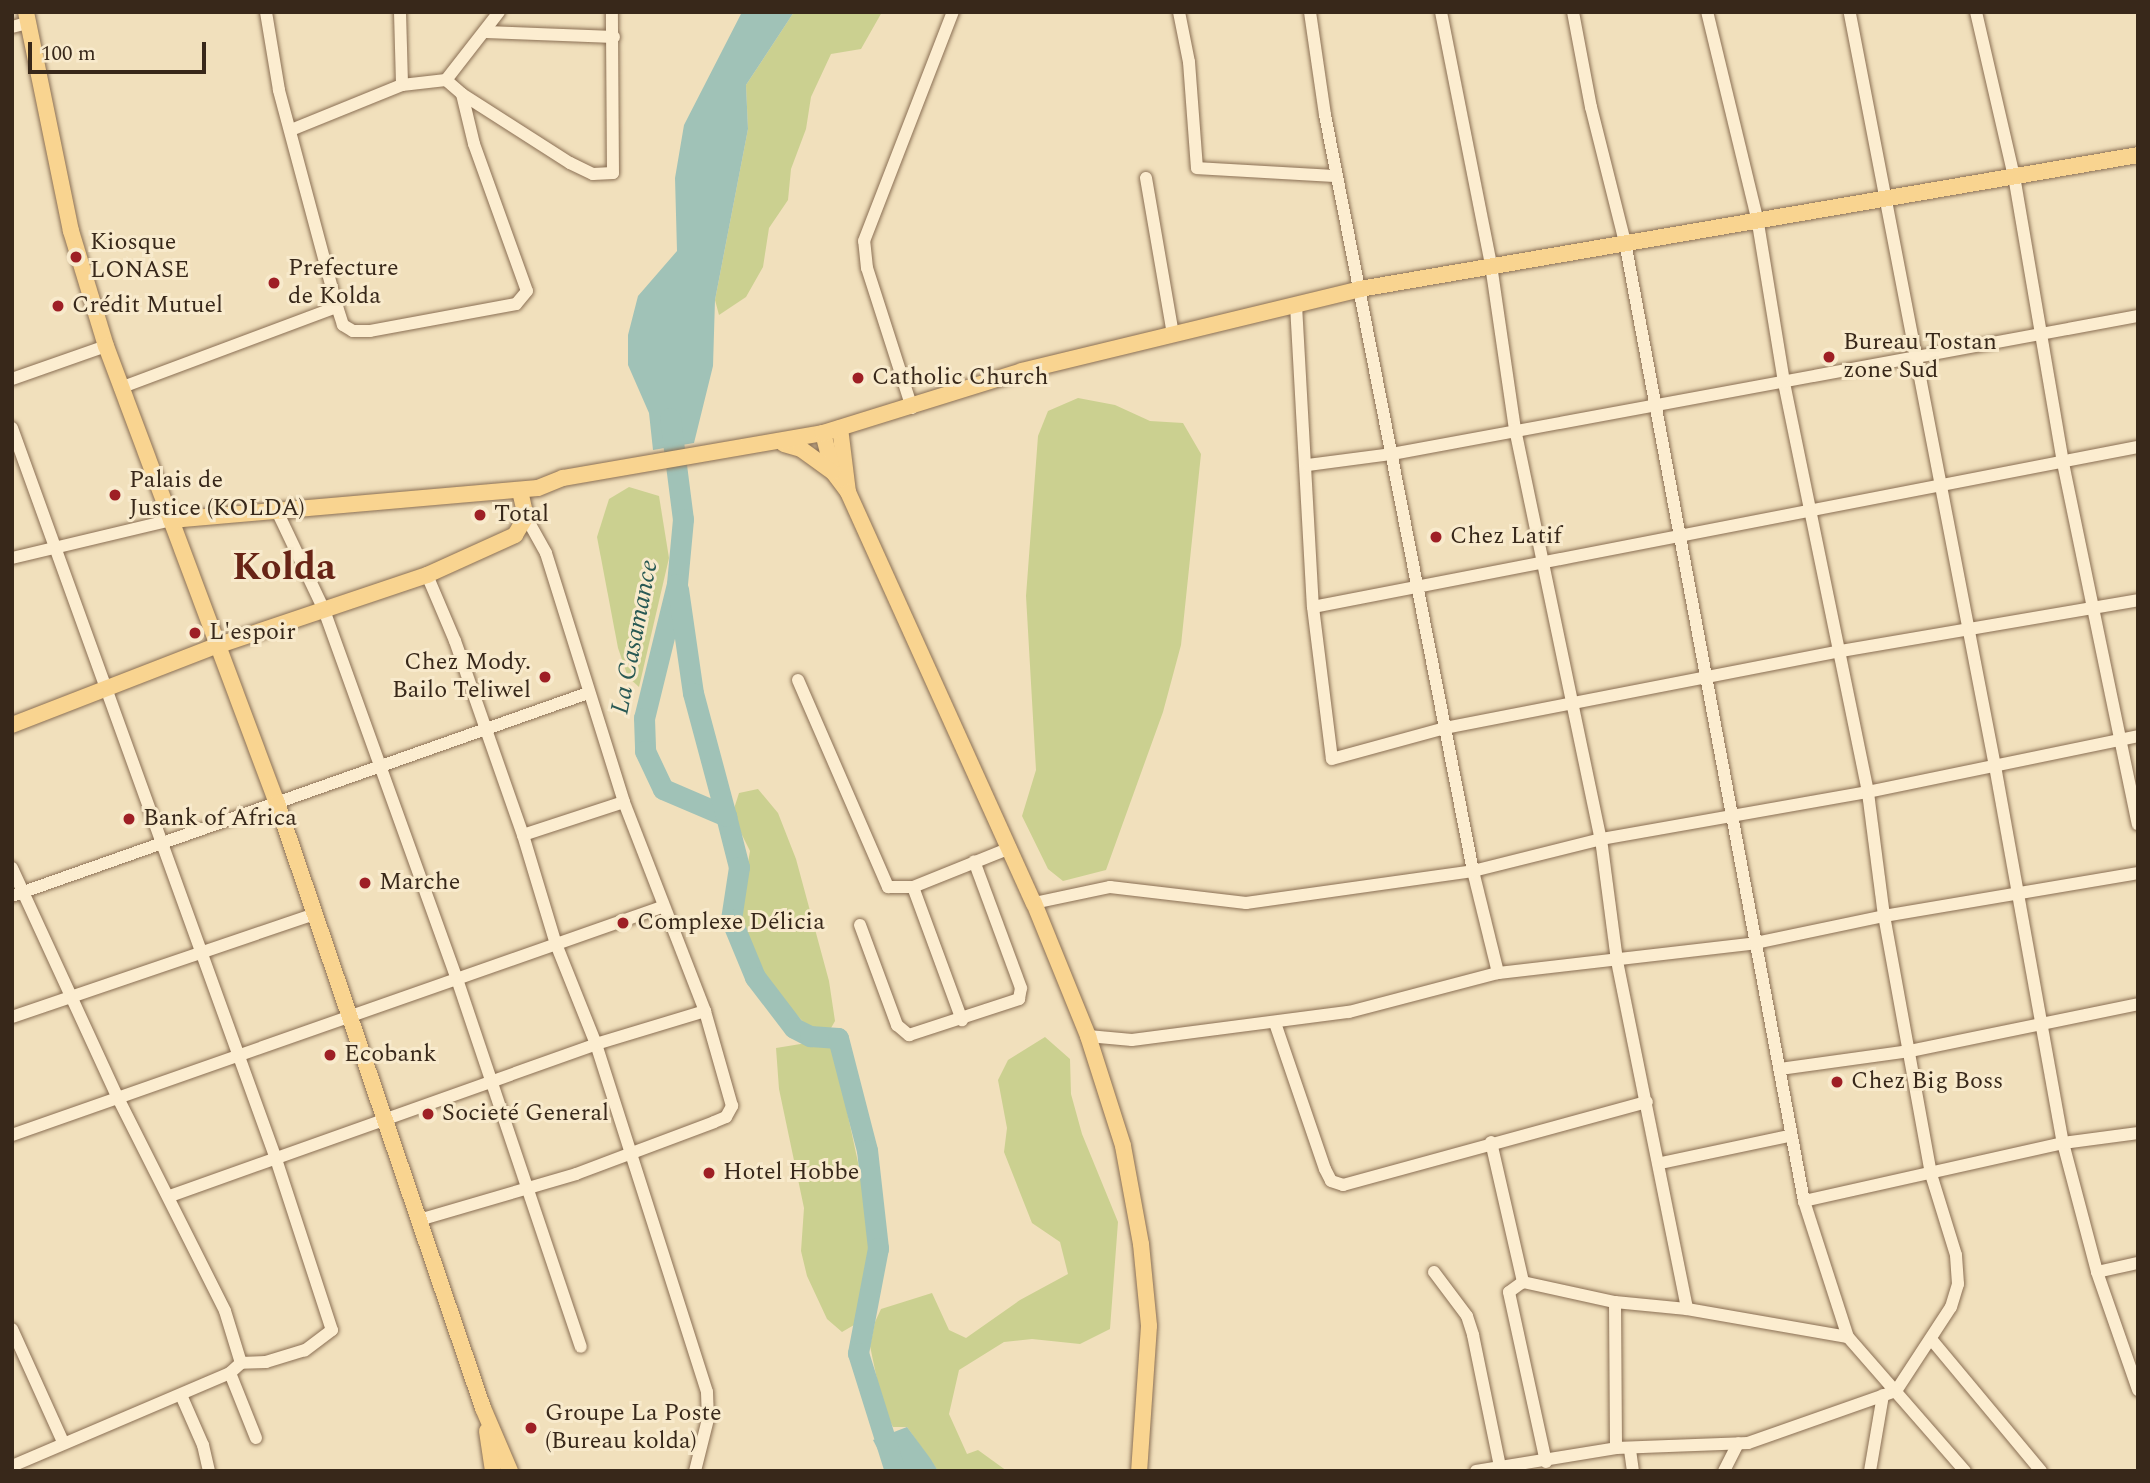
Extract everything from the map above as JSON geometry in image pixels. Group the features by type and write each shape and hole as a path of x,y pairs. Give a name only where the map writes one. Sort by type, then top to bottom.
{"main road":[{"path":"22,21 71,231 120,388 277,803 312,915 387,1122 483,1408 510,1471"},
{"path":"171,520 520,492 563,478 781,443 823,433 912,408 1021,371 1360,289 1757,218 2138,155"},
{"path":"840,428 848,492"},
{"path":"823,433 833,472"},
{"path":"781,443 801,449 833,472 848,492 1010,848 1088,1036 1123,1146 1141,1244 1149,1325 1139,1471"},
{"path":"12,725 109,690 216,646 427,575 515,535 526,517 520,492"},
{"path":"483,1408 493,1471"}],"street":[{"path":"266,12 279,90 337,307 343,325 353,331 370,331 516,304 527,291 474,144 463,94"},
{"path":"400,12 402,85"},
{"path":"291,130 402,85 446,80 499,12"},
{"path":"446,80 463,94 570,163 593,174 613,173 612,12"},
{"path":"912,408 867,268 864,241 953,12"},
{"path":"1179,12 1189,62 1196,168 1337,176"},
{"path":"1310,12 1337,176 1420,589 1473,871 1498,973"},
{"path":"1441,12 1491,265 1515,429 1544,562 1570,705 1601,839 1617,961 1661,1163 1687,1308"},
{"path":"1573,12 1591,107 1625,242 1704,679 1735,818 1780,1069 1789,1136 1804,1201 1848,1337 1890,1393 1965,1471"},
{"path":"1707,12 1757,218 1784,382 1841,651 1868,792 1884,916 1931,1174 1956,1255 1958,1284 1951,1307 1931,1339 1890,1393 1870,1471"},
{"path":"1976,12 2014,176 2063,463 2118,739 2138,824"},
{"path":"1850,14 1939,487 1996,766 2039,1023 2063,1143 2097,1272 2138,1390"},
{"path":"486,32 614,37"},
{"path":"1146,178 1173,334"},
{"path":"1296,305 1308,465 1313,607 1332,759 1445,728 1841,651 2138,600"},
{"path":"120,388 337,307"},
{"path":"1308,465 1392,454 1515,429 1915,359 2138,316"},
{"path":"12,379 106,346"},
{"path":"12,428 164,844 197,950 276,1159 331,1330 305,1350 266,1362 241,1363 230,1373 63,1442 26,1465 12,1466"},
{"path":"1313,607 1679,539 1811,510 2138,447"},
{"path":"278,513 324,610 382,767 493,1082 581,1347"},
{"path":"419,1220 527,1190 726,1116 732,1106 705,1011 662,906 624,802 546,553 526,517"},
{"path":"12,558 53,545 171,520"},
{"path":"427,575 523,835 555,944 596,1044 707,1392 708,1419 695,1471"},
{"path":"798,680 882,881 896,890 913,887 1010,848"},
{"path":"18,894 588,693"},
{"path":"1034,903 1110,887 1246,903 1473,871 1601,839 1735,818 2138,736"},
{"path":"523,835 624,802"},
{"path":"860,925 897,1025 909,1035 962,1020 1022,995 974,861"},
{"path":"12,868 18,894 73,996 118,1098 170,1196 225,1311 241,1363"},
{"path":"1088,1036 1132,1040 1361,1010 1498,973 1756,943 1884,916 2138,873"},
{"path":"913,887 962,1020"},
{"path":"12,1135 662,906"},
{"path":"12,1017 197,950 312,915"},
{"path":"1780,1069 1909,1051 2138,1004"},
{"path":"170,1196 387,1122 596,1044 705,1011"},
{"path":"1275,1023 1331,1181 1343,1185 1420,1167 1491,1142 1647,1102"},
{"path":"1804,1201 2063,1143 2138,1133"},
{"path":"1661,1163 1789,1136"},
{"path":"1491,1142 1522,1282"},
{"path":"2097,1272 2138,1264"},
{"path":"1434,1272 1467,1316 1474,1335 1500,1469"},
{"path":"1546,1462 1509,1292 1522,1282 1615,1302 1687,1308 1848,1337"},
{"path":"1615,1302 1616,1448"},
{"path":"12,1329 63,1442"},
{"path":"1931,1339 2041,1471"},
{"path":"230,1373 256,1437"},
{"path":"1476,1471 1546,1462 1616,1448 1630,1450 1738,1443 1788,1431 1890,1393"},
{"path":"180,1395 203,1445 209,1471"},
{"path":"1724,1471 1738,1443"},
{"path":"1630,1450 1633,1471"}],"green space":[{"path":"794,12 882,12 861,49 831,54 811,97 806,129 791,169 788,200 769,228 763,267 746,297 719,315 715,300 748,129 746,85"},
{"path":"1078,398 1115,405 1150,421 1183,423 1201,454 1181,645 1163,712 1106,870 1063,881 1048,869 1022,816 1036,770 1026,596 1038,436 1048,411"},
{"path":"629,487 659,496 669,558 639,687 628,677 618,648 597,537 609,499"},
{"path":"758,789 778,813 796,859 829,981 835,1021 826,1037 809,1028 761,977 740,910 750,851 732,815 739,793"},
{"path":"1045,1037 1070,1059 1071,1094 1082,1134 1118,1222 1110,1329 1080,1344 1032,1339 1004,1342 959,1370 949,1414 967,1454 978,1450 1007,1471 938,1471 907,1427 893,1427 883,1408 870,1346 875,1322 881,1309 932,1293 949,1330 966,1338 1020,1300 1068,1274 1060,1242 1032,1223 1004,1152 1007,1128 998,1080 1008,1060"},
{"path":"819,1041 833,1046 871,1223 871,1251 854,1325 842,1332 827,1319 807,1276 801,1251 804,1208 779,1089 776,1048"}],"water":[{"path":"742,12 794,12 746,85 748,129 715,300 713,366 694,443 653,450 649,413 628,365 628,335 638,296 677,251 675,178 684,125"},
{"path":"907,1427 938,1471 889,1471 873,1440"}],"waterway":[{"name":"La Casamance","path":"670,418 683,519 677,584 644,718 645,751 663,789 726,816 739,867 731,919 755,977 794,1028 810,1036 838,1038 867,1150 878,1248 858,1353 895,1471"},
{"path":"678,589 693,693 726,816"}],"place":[{"name":"Kiosque LONASE","path":"76,257"},
{"name":"Prefecture de Kolda","path":"274,283"},
{"name":"Crédit Mutuel","path":"58,306"},
{"name":"Bureau Tostan zone Sud","path":"1829,357"},
{"name":"Catholic Church","path":"858,378"},
{"name":"Palais de Justice (KOLDA)","path":"115,495"},
{"name":"Total","path":"480,515"},
{"name":"Chez Latif","path":"1436,537"},
{"name":"L'espoir","path":"195,633"},
{"name":"Chez Mody. Bailo Teliwel","path":"545,677"},
{"name":"Bank of Africa","path":"129,819"},
{"name":"Marche","path":"365,883"},
{"name":"Complexe Délicia","path":"623,923"},
{"name":"Ecobank","path":"330,1055"},
{"name":"Chez Big Boss","path":"1837,1082"},
{"name":"Societé General","path":"428,1114"},
{"name":"Hotel Hobbe","path":"709,1173"},
{"name":"Groupe La Poste (Bureau kolda)","path":"531,1428"}],"district":[{"name":"Kolda","path":"284,569"}]}
